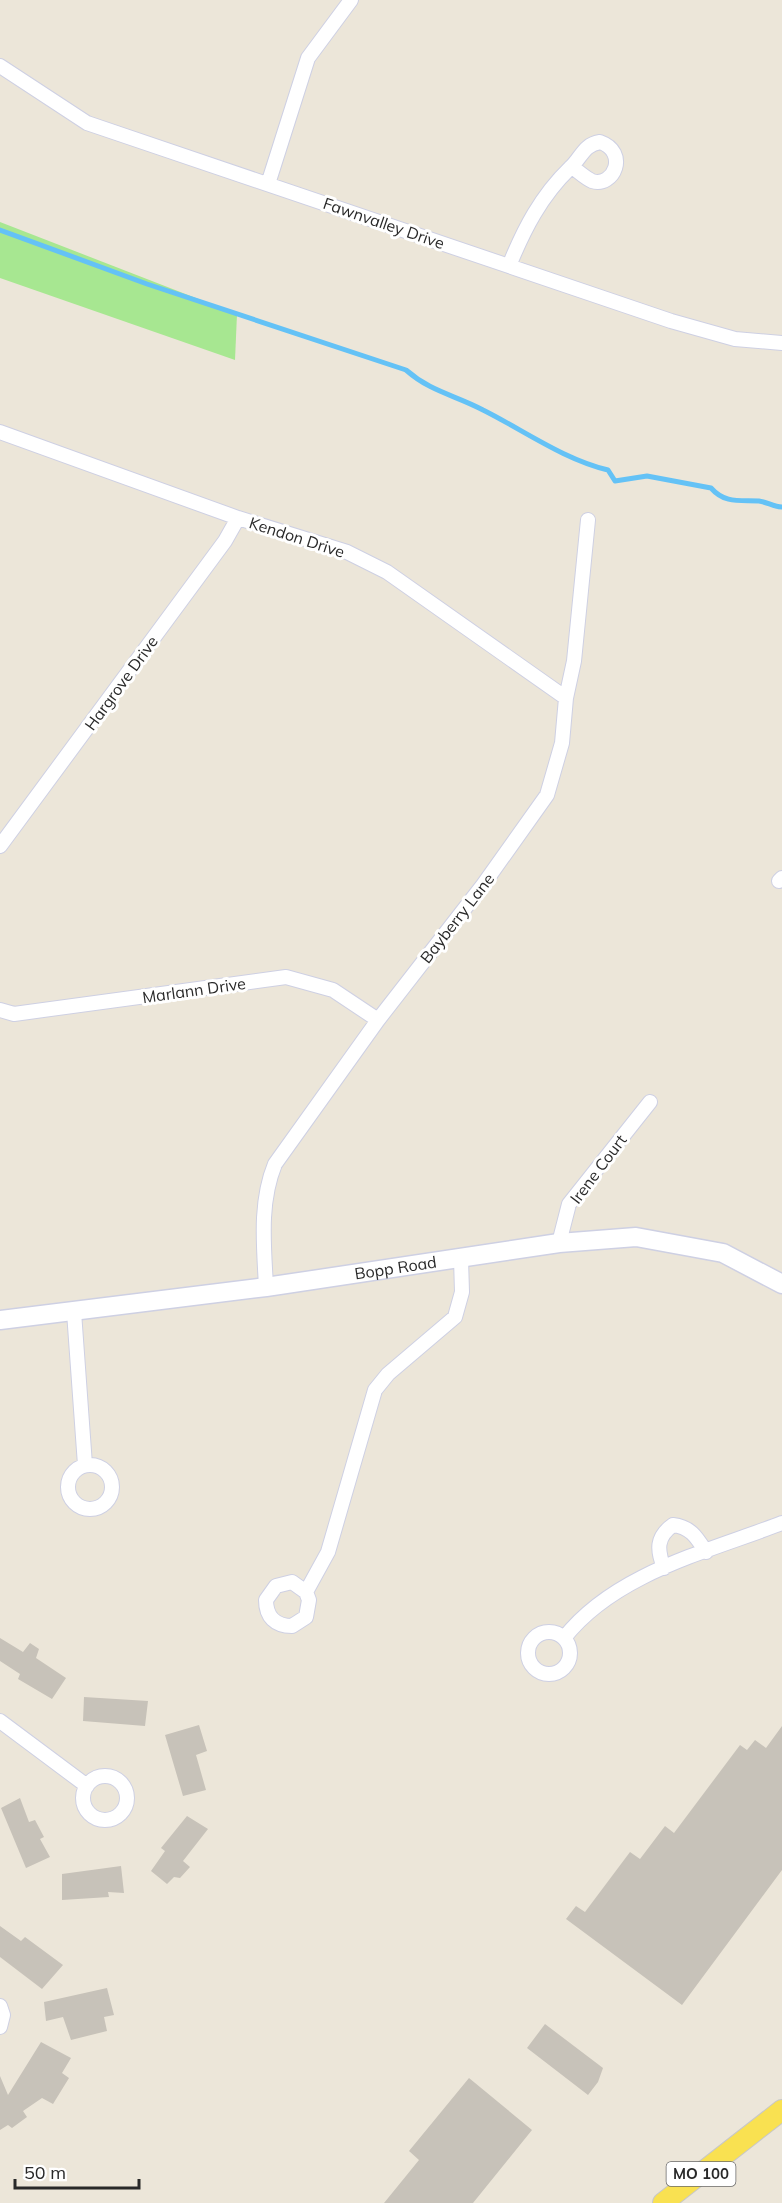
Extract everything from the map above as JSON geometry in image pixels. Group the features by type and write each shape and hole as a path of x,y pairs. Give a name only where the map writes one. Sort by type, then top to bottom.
{"main road":[{"name":"MO 100","path":"663,2203 782,2110"}],"street":[{"path":"268,184 309,58 351,0"},
{"name":"Fawnvalley Drive","path":"0,66 87,123 724,336 782,343"},
{"path":"509,266 526,224 559,177 572,167"},
{"name":"Kendon Drive","path":"0,432 238,518 347,552 387,572 566,698"},
{"name":"Hargrove Drive","path":"0,846 225,541 238,518"},
{"name":"Bayberry Lane","path":"266,1287 264,1211 272,1170 285,1147 378,1020 483,885 547,795 562,742 566,698 574,661 588,520"},
{"name":"Marlann Drive","path":"0,1011 14,1014 286,977 333,990 378,1020"},
{"name":"Irene Court","path":"559,1243 569,1204 650,1102"},
{"name":"Bopp Road","path":"0,1320 266,1287 559,1243 636,1237 723,1253 782,1284"},
{"path":"306,1592 328,1552 375,1390 388,1374 455,1317 462,1292 461,1259"},
{"path":"74,1312 85,1466"},
{"path":"564,1638 579,1619 628,1582 782,1523"},
{"path":"664,1568 658,1543 662,1533 673,1525 685,1526 694,1534 706,1552"},
{"path":"0,1721 87,1786"},
{"path":"0,2006 3,2015 0,2027"}],"green space":[{"path":"0,222 237,314 235,360 0,278"}],"building":[{"path":"0,1638 23,1652 30,1643 39,1649 36,1658 66,1678 52,1699 18,1679 20,1674 0,1661"},
{"path":"84,1697 148,1701 145,1726 83,1721"},
{"path":"199,1725 207,1751 196,1755 206,1790 183,1796 165,1735"},
{"path":"782,1726 782,1870 682,2005 566,1919 576,1906 585,1912 630,1852 640,1859 665,1826 674,1833 740,1745 747,1750 755,1740 766,1748"},
{"path":"20,1798 29,1822 35,1820 44,1837 40,1839 50,1857 26,1868 1,1808"},
{"path":"187,1816 208,1829 183,1861 190,1867 180,1878 174,1877 167,1884 151,1871 165,1851 161,1848"},
{"path":"121,1866 124,1893 108,1892 109,1897 62,1900 62,1874"},
{"path":"0,1926 21,1941 25,1937 63,1965 42,1989 0,1957"},
{"path":"107,1988 114,2015 104,2017 107,2031 71,2040 63,2017 46,2021 44,2002"},
{"path":"545,2024 603,2068 598,2082 588,2095 527,2048"},
{"path":"41,2042 71,2058 62,2073 69,2078 53,2104 42,2098 23,2111 27,2117 12,2128 8,2125 0,2130 0,2076 8,2095"},
{"path":"469,2078 532,2130 473,2203 384,2203 419,2160 409,2151"}],"waterway":[{"path":"0,230 147,284 406,370 434,388 483,410 560,452 608,470 615,481 647,476 711,488 727,499 759,501 782,507"}]}
